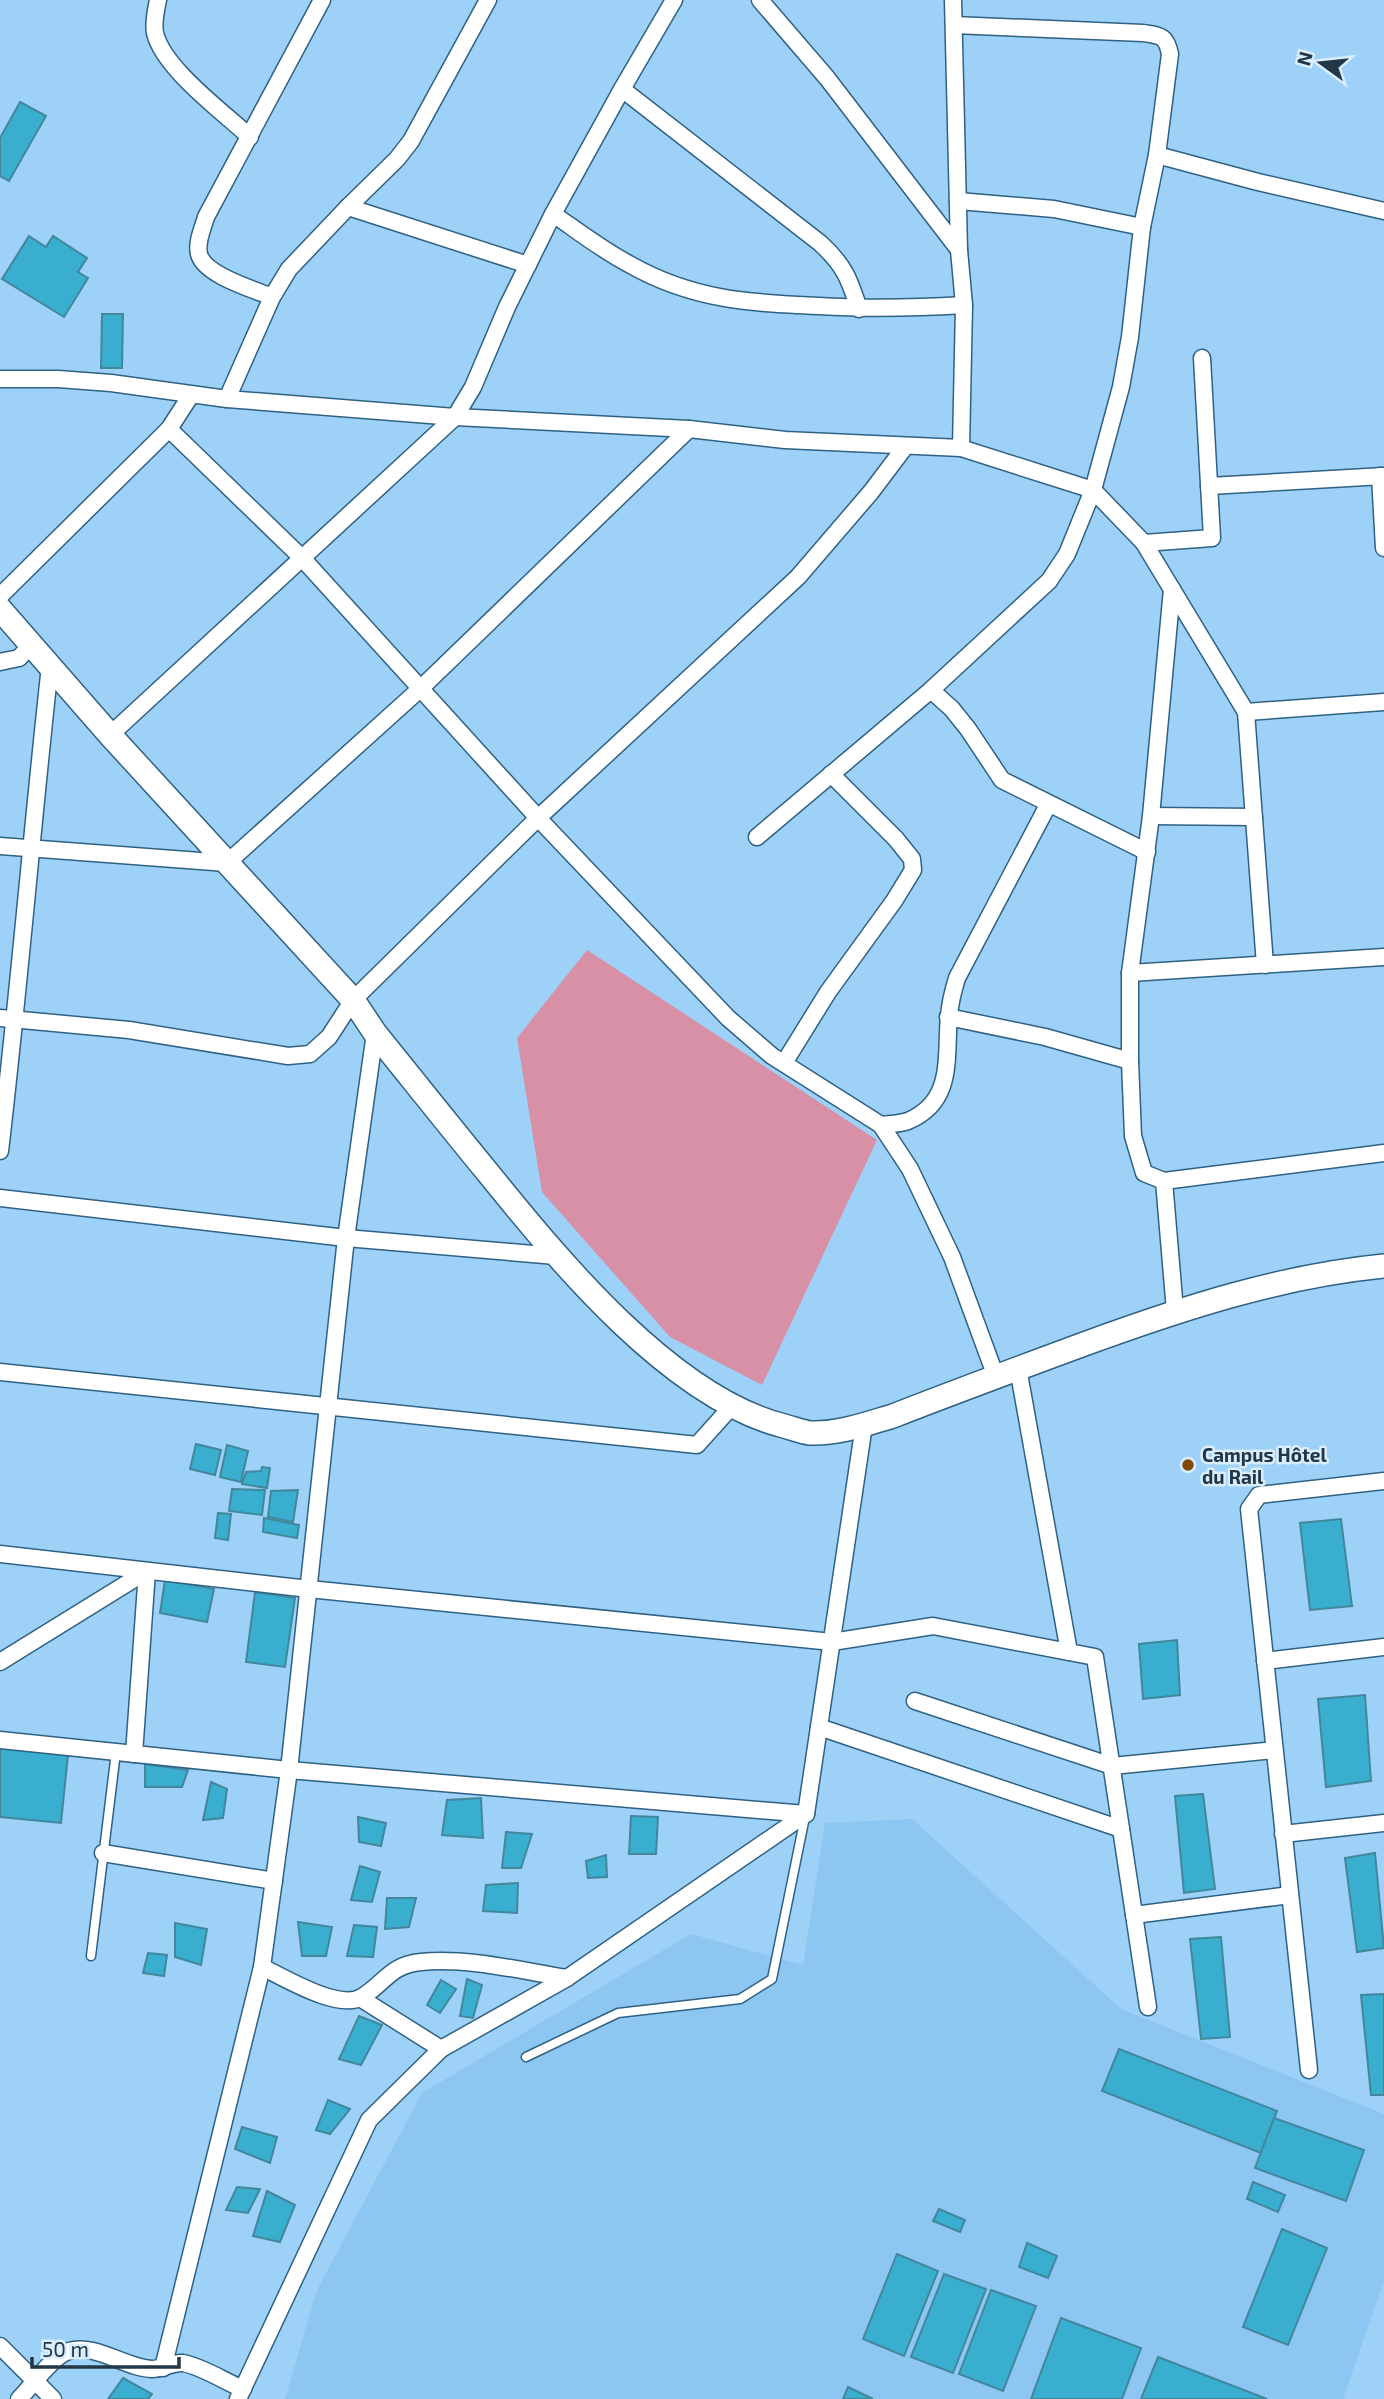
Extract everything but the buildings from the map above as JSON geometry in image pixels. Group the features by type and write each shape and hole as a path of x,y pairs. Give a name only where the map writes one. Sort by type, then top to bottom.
{"street":[{"path":"272,297 208,269 199,254 200,238 206,217 322,0"},
{"path":"227,399 272,297 289,269 397,159 411,141 488,0"},
{"path":"110,735 455,417 473,387 507,307 553,214 674,0"},
{"path":"760,0 827,78 959,250"},
{"path":"157,1 155,33 165,57 250,137"},
{"path":"950,1 954,25 959,250 964,305 961,448"},
{"path":"757,837 931,690 1049,581 1067,554 1093,490 1126,362 1142,227 1157,155 1170,54 1167,42 1161,37 1143,33 954,25"},
{"path":"622,89 802,227 838,260 849,276 859,309"},
{"path":"1157,155 1384,211"},
{"path":"958,201 1054,209 1142,227"},
{"path":"348,207 528,265"},
{"path":"553,214 629,264 708,296 763,304 859,309 964,305"},
{"path":"1144,543 1212,538 1202,358"},
{"path":"0,379 111,383 227,399 455,417 689,429 785,440 961,448 1093,490 1144,543 1246,712 1265,965"},
{"path":"0,596 169,429 191,395"},
{"path":"169,429 302,558 538,818 747,1037 881,1125 910,1169 952,1257 996,1377"},
{"path":"0,846 227,863 421,689 689,429"},
{"path":"8,1019 129,1030 288,1056 310,1054 329,1037 353,1000 538,818 798,577 871,492 905,447"},
{"path":"1209,486 1382,476 1384,548"},
{"path":"1172,589 1152,816 1130,973 1133,1136 1144,1173 1164,1181 1384,1153"},
{"path":"0,609 110,735 353,1000 375,1033 556,1256 618,1318 680,1373 732,1406 762,1421 809,1433 849,1429 1175,1311 1261,1287 1384,1266"},
{"path":"0,662 19,658 31,645"},
{"path":"0,1151 8,1019 50,666"},
{"path":"931,690 952,709 968,729 1002,780 1147,852"},
{"path":"1246,712 1384,702"},
{"path":"784,1063 828,992 894,901 913,870 912,859 897,839 831,774"},
{"path":"881,1125 906,1122 925,1111 941,1092 946,1073 948,1017 957,978 1048,805"},
{"path":"1152,816 1254,817"},
{"path":"1130,973 1384,957"},
{"path":"948,1017 1045,1037 1130,1061"},
{"path":"163,2368 261,1967 289,1769 346,1238 375,1033"},
{"path":"1164,1181 1175,1311"},
{"path":"0,1198 346,1238 556,1256"},
{"path":"1018,1368 1069,1652"},
{"path":"0,1372 697,1445 732,1406"},
{"path":"19,2399 58,2356 69,2350 84,2349 150,2369 175,2363 186,2364 240,2394 369,2120 440,2049 567,1978 806,1814 864,1425"},
{"path":"1309,2070 1249,1509 1259,1495 1384,1481"},
{"path":"0,1554 309,1589 832,1642 933,1626 1095,1657 1148,2007"},
{"path":"0,1662 147,1571"},
{"path":"134,1754 147,1571"},
{"path":"1265,1661 1384,1647"},
{"path":"915,1701 1112,1766 1274,1750"},
{"path":"819,1727 1121,1829"},
{"path":"0,1740 289,1769 806,1814"},
{"path":"1283,1834 1384,1824"},
{"path":"103,1853 274,1881"},
{"path":"1134,1915 1290,1895"},
{"path":"261,1967 323,1996 338,2000 360,1998 397,1968 421,1962 469,1964 567,1978"},
{"path":"360,1998 440,2049"},
{"path":"0,2346 53,2399"}],"lane":[{"path":"91,1956 116,1752"},
{"path":"526,2057 618,2013 740,2000 772,1979 806,1814"}],"shaded area":[{"path":"587,950 877,1140 762,1385 670,1337 542,1192 517,1038"},
{"path":"912,1819 1121,2009 1384,2114 1384,2281 1343,2399 285,2399 317,2290 422,2093 691,1934 803,1965 825,1823"}],"place":[{"name":"Campus Hôtel du Rail","path":"1188,1465"}]}
